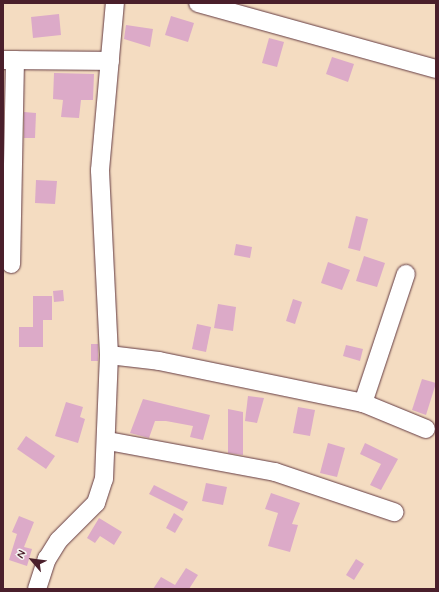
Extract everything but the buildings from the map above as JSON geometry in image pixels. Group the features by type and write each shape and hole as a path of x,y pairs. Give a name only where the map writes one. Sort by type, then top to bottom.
{"street":[{"path":"37,589 47,560 59,540 96,503 104,479 108,441 109,355 100,192 115,3"},
{"path":"198,3 436,69"},
{"path":"11,264 9,60 110,61"},
{"path":"363,403 406,274"},
{"path":"109,355 182,365 363,403 426,429"},
{"path":"108,441 275,472 394,512"}]}
